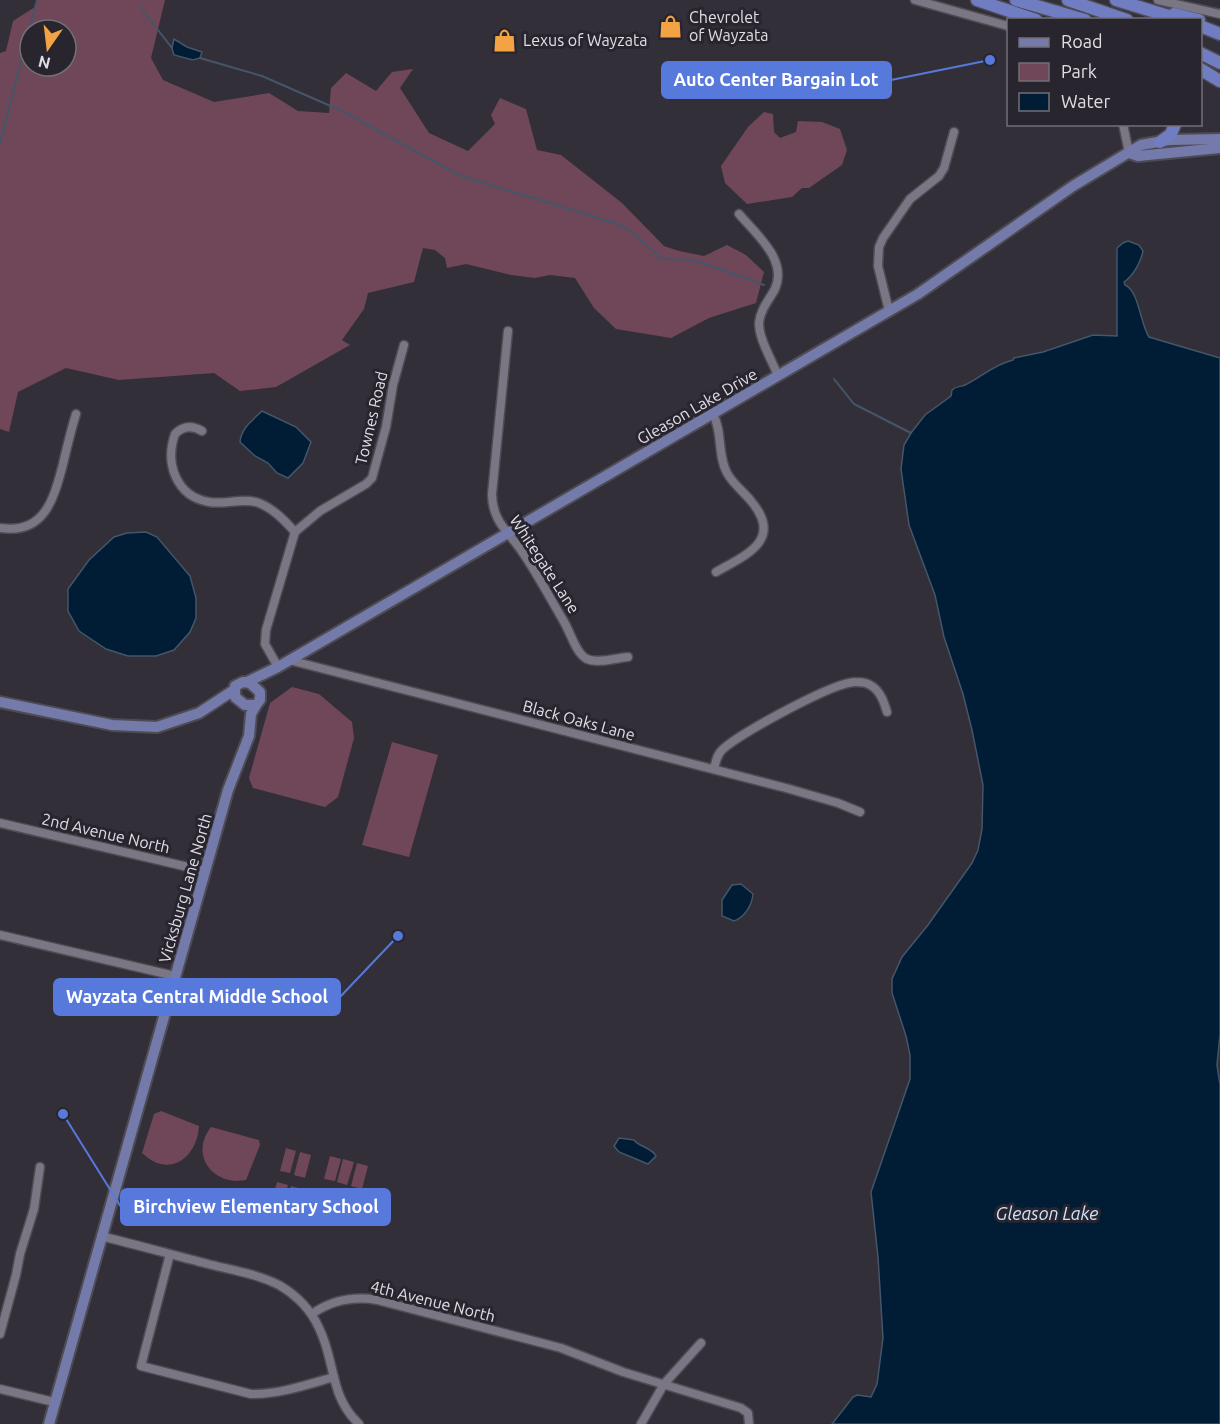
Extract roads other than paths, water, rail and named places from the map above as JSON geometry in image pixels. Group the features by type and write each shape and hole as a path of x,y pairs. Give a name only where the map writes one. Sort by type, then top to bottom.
{"highway":[{"path":"976,0 1030,18"},
{"path":"1016,0 1078,18"},
{"path":"1068,0 1121,18"},
{"path":"1116,0 1157,5 1194,18"},
{"path":"1157,5 1179,18"},
{"path":"1202,21 1220,26"},
{"path":"1202,27 1220,34"},
{"path":"1202,53 1220,63"},
{"path":"1202,70 1220,81"},
{"path":"1160,142 1171,134 1174,126"}],"main road":[{"name":"Gleason Lake Drive","path":"235,693 236,684 247,682 274,669 918,294 1073,186 1141,145 1220,139"},
{"path":"1129,153 1138,156 1220,148"},
{"name":"Gleason Lake Drive","path":"258,689 274,669"},
{"path":"247,682 258,689"},
{"name":"Vicksburg Lane North","path":"49,1424 228,790 245,743 243,735 246,714 251,705 261,696 258,689"},
{"path":"0,702 101,723 157,728 199,713 235,693 251,705"}],"street":[{"path":"915,0 1007,26"},
{"path":"1157,5 1220,14"},
{"path":"1123,126 1129,153"},
{"path":"888,311 878,266 879,247 910,199 939,176 944,168 954,132"},
{"path":"739,214 775,258 778,266 777,284 763,309 759,326 778,376"},
{"name":"Whitegate Lane","path":"508,331 492,494 494,512 506,534 525,555 571,633 576,649 581,655 594,660 627,657"},
{"name":"Townes Road","path":"295,532 311,517 366,484 372,478 404,345"},
{"path":"0,528 8,529 28,525 38,520 51,504 76,414"},
{"path":"713,414 719,427 726,472 759,512 763,530 761,540 751,552 716,572"},
{"path":"202,431 192,426 185,427 175,434 170,455 171,466 180,486 198,499 209,502 239,500 260,503 278,514 295,532 266,630 265,644 274,669"},
{"name":"Black Oaks Lane","path":"289,660 714,769 838,803 860,812"},
{"path":"714,769 717,756 723,749 746,733 808,699 843,684 856,681 870,685 883,699 887,712"},
{"name":"2nd Avenue North","path":"0,824 205,872"},
{"path":"0,935 175,976"},
{"path":"0,1334 34,1209 40,1167"},
{"path":"101,1236 267,1280 292,1294 312,1314 329,1350 339,1397 346,1411 358,1424"},
{"path":"170,1254 141,1366 251,1394 286,1391 334,1377"},
{"name":"4th Avenue North","path":"312,1314 341,1300 365,1298 377,1300 561,1348 623,1372 741,1408 748,1413 749,1424"},
{"path":"641,1424 665,1384 701,1343"},
{"path":"0,1389 54,1402"}],"water":[{"path":"174,39 202,52 200,58 193,60 174,55 172,48"},
{"name":"Gleason Lake","path":"1128,241 1139,245 1143,251 1136,268 1124,282 1136,300 1149,337 1220,358 1220,1034 1217,1065 1220,1085 1220,1424 832,1424 853,1397 857,1395 871,1397 877,1384 883,1338 871,1192 910,1079 910,1055 892,993 892,979 902,957 972,863 978,850 982,829 983,785 972,730 944,637 935,595 909,525 901,469 904,445 925,415 951,396 952,390 1000,364 1093,335 1117,336 1117,248"},
{"path":"262,411 296,427 311,442 303,463 288,478 277,473 268,463 255,456 240,442 245,428"},
{"path":"146,532 157,537 190,576 196,598 196,618 190,632 174,650 156,656 128,656 106,649 79,631 68,611 68,589 89,560 114,537 127,533"},
{"path":"741,884 753,894 745,914 734,921 722,916 722,900 732,885"},
{"path":"619,1138 634,1140 656,1156 648,1164 619,1152 614,1146"}],"waterway":[{"path":"0,143 37,0"},
{"path":"140,7 172,48"},
{"path":"200,58 262,76 342,111 461,176 618,224 631,231 662,259 694,260 764,285"},
{"path":"834,379 854,404 911,433"}],"place":[{"name":"Chevrolet of Wayzata","path":"671,26"},
{"name":"Lexus of Wayzata","path":"505,40"},
{"name":"Auto Center Bargain Lot","path":"990,60"},
{"name":"Wayzata Central Middle School","path":"398,936"},
{"name":"Birchview Elementary School","path":"63,1114"}]}
